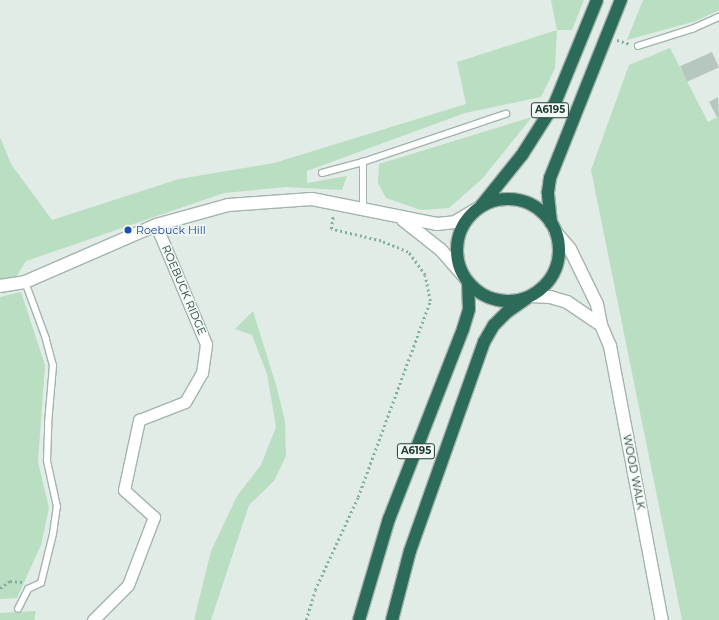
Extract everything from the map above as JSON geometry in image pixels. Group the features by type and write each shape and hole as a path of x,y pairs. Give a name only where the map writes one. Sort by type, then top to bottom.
{"highway":[{"name":"A6195","path":"359,620 389,519 464,329 469,309 466,280 459,266 457,254 458,241 468,218 479,208 522,155 555,103 597,0"},
{"name":"A6195","path":"392,620 410,552 484,342 494,326 507,312 542,289 556,268 559,255 559,243 553,227 548,192 550,178 621,0"},
{"path":"479,208 502,199 524,202 535,206 553,227"},
{"name":"A6195","path":"466,280 485,296 495,300 506,302 529,297"}],"street":[{"path":"0,286 25,282 156,225 228,205 312,199 399,218 446,224 467,216 479,208"},
{"path":"399,218 436,245 466,280"},
{"name":"ROEBUCK RIDGE","path":"93,620 128,585 154,517 124,490 139,420 185,402 202,373 206,344 156,225"},
{"name":"WOOD WALK","path":"553,227 570,249 597,304 601,325 610,346 662,620"},
{"path":"529,297 550,297 567,302 601,325"}],"lane":[{"path":"638,46 692,29 719,17"},
{"path":"322,173 363,162 506,114"},
{"path":"363,162 363,209"},
{"path":"18,610 28,589 41,583 53,534 57,507 47,461 48,424 53,366 46,339 25,282"}],"path":[{"path":"606,37 638,46"},
{"path":"306,620 315,590 358,497 430,301 425,275 408,252 381,241 331,229 335,203"},
{"path":"0,588 10,581 41,583"}],"green space":[{"path":"551,0 584,0 572,30 557,30"},
{"path":"643,0 719,0 719,10 696,21 627,40"},
{"path":"557,30 555,68 541,97 465,113 307,171 307,183 347,176 342,190 286,187 224,193 26,261 16,277 0,280 0,137 11,164 52,220 179,179 274,163 466,104 457,62"},
{"path":"670,48 708,122 719,116 719,620 682,620 591,170 629,65"},
{"path":"532,117 482,179 449,208 421,210 386,198 378,183 379,164"},
{"path":"21,292 45,365 38,462 49,508 41,545 17,598 0,599 0,297"},
{"path":"253,311 276,385 285,421 286,456 274,481 249,505 211,620 194,620 211,551 237,496 261,465 276,427 267,374 252,335 235,329"},
{"path":"36,611 34,620 0,620 0,613"}],"building":[{"path":"712,52 719,68 687,82 680,66"},
{"path":"718,97 719,116 717,117 709,102"}],"place":[{"name":"Roebuck Hill","path":"128,230"}]}
